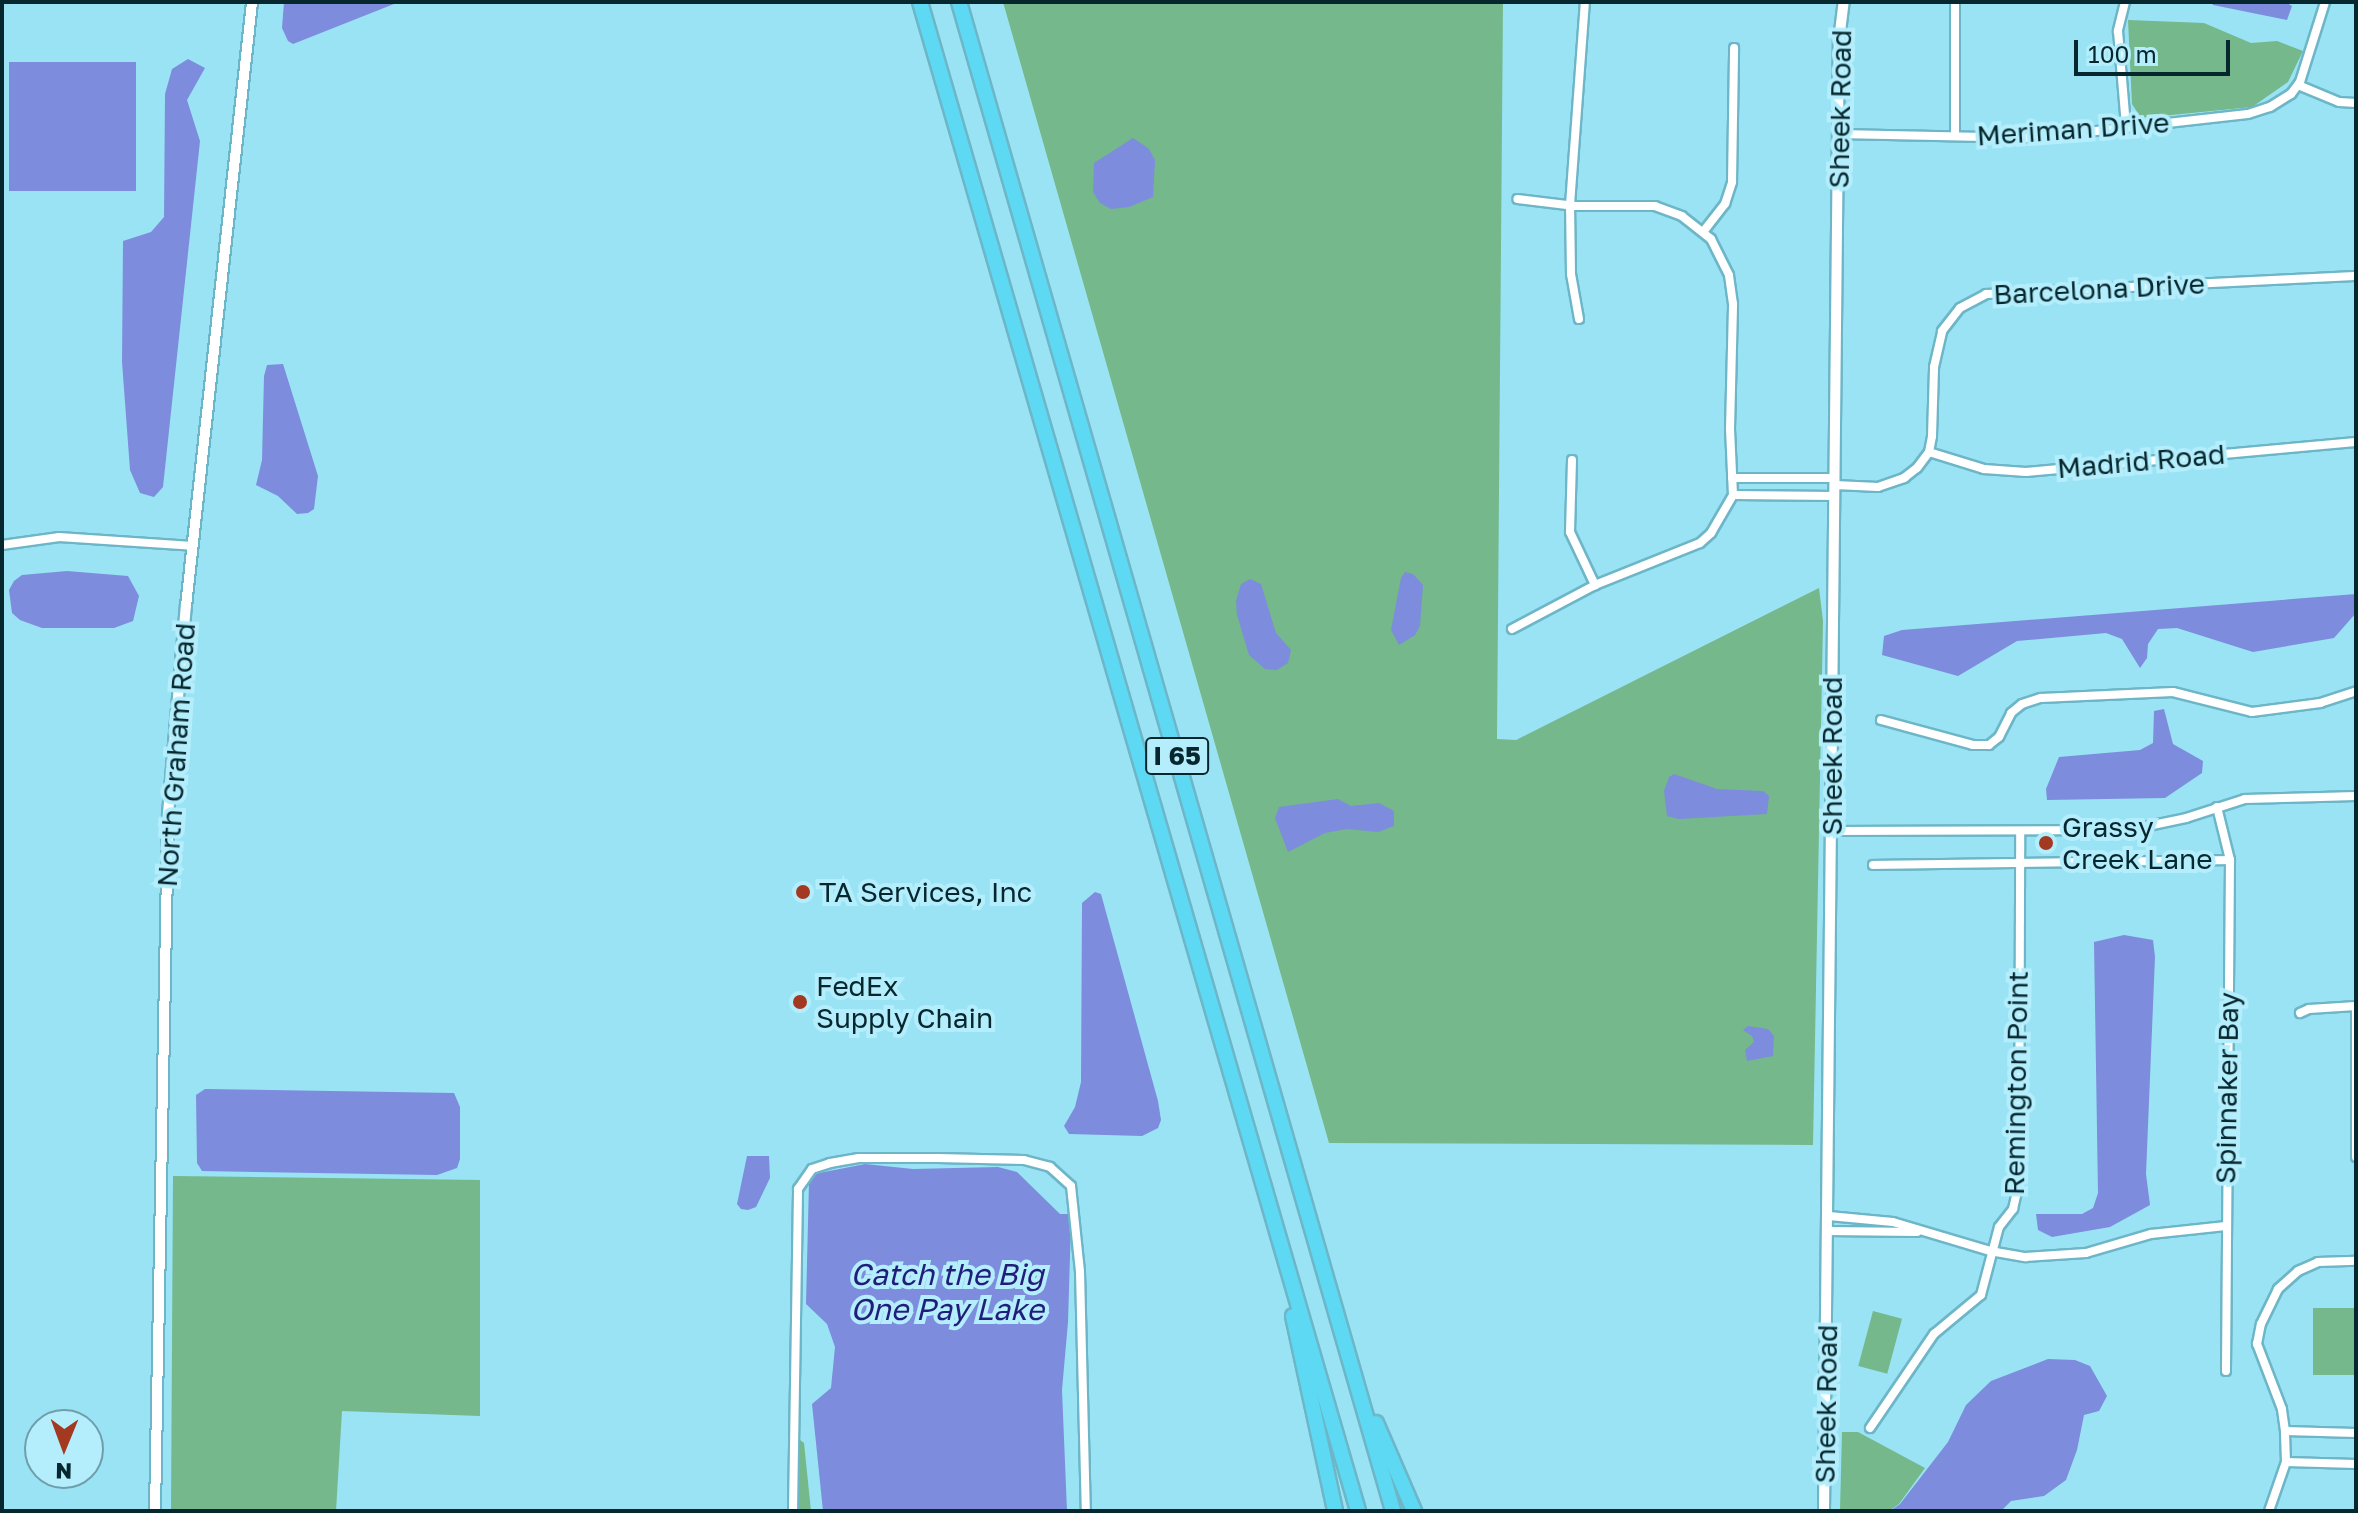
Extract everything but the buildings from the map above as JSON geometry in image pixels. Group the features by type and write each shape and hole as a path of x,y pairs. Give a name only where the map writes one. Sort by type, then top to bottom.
{"highway":[{"name":"I 65","path":"920,2 1358,1511"},
{"name":"I 65","path":"959,2 1393,1511"},
{"path":"1266,1190 1335,1511"},
{"path":"1354,1371 1414,1511"}],"street":[{"name":"North Graham Road","path":"155,1511 168,814 193,546 252,2"},
{"path":"1579,319 1571,274 1570,205 1585,2"},
{"name":"Sheek Road","path":"1824,1511 1839,40 1844,2"},
{"path":"1955,2 1955,136"},
{"path":"2125,2 2118,31 2126,127"},
{"path":"2325,2 2299,84 2339,102 2356,103"},
{"path":"1703,232 1725,204 1732,182 1734,48"},
{"name":"Meriman Drive","path":"1838,134 2034,138 2248,114 2270,107 2299,84"},
{"path":"1512,629 1595,585 1700,543 1711,533 1733,495 1731,290 1722,254 1703,232 1682,216 1655,206 1570,205 1517,199"},
{"name":"Barcelona Drive","path":"1929,452 1937,346 1952,316 1973,299 2014,291 2356,276"},
{"name":"Madrid Road","path":"1929,452 1984,469 2026,472 2356,442"},
{"path":"1732,478 1878,487 1893,483 1917,468 1929,452"},
{"path":"1572,460 1570,532 1595,585"},
{"path":"1733,495 1835,486"},
{"path":"2,545 59,537 193,546"},
{"path":"1881,720 1973,745 1989,745 1999,737 2011,713 2022,704 2041,698 2173,692 2252,712 2320,703 2356,691"},
{"path":"1832,831 2020,833 2129,830 2174,821 2245,799 2356,796"},
{"name":"Spinnaker Bay","path":"2217,807 2230,860 2226,1371"},
{"name":"Remington Point","path":"1870,1428 1934,1334 1981,1295 1990,1251 1999,1227 2013,1209 2019,1183 2020,833"},
{"path":"1873,865 2230,860"},
{"path":"2300,1013 2309,1009 2356,1006 2356,1157"},
{"path":"793,1511 798,1189 812,1169 859,1158 1024,1160 1050,1167 1071,1186 1075,1196 1080,1272 1086,1511"},
{"path":"1829,1216 1893,1222 1912,1226 1917,1232"},
{"path":"1828,1231 1917,1232 1990,1251 2058,1257 2096,1251 2151,1234 2226,1226"},
{"path":"2269,1511 2286,1462 2285,1431 2282,1409 2257,1344 2261,1324 2278,1289 2298,1271 2318,1262 2356,1261"},
{"path":"2285,1431 2356,1433"},
{"path":"2286,1462 2356,1464"}],"green space":[{"path":"1003,2 1503,2 1497,739 1516,740 1819,588 1823,621 1813,1145 1329,1143"},
{"path":"2128,20 2204,23 2251,43 2277,41 2303,51 2288,82 2252,107 2141,118 2132,104"},
{"path":"173,1176 480,1180 480,1416 342,1411 336,1511 171,1511"},
{"path":"2313,1308 2356,1308 2356,1375 2313,1375"},
{"path":"1873,1311 1902,1319 1887,1374 1858,1366"},
{"path":"1842,1432 1858,1432 1925,1468 1899,1504 1889,1511 1840,1511"},
{"path":"800,1440 804,1443 811,1511 797,1511"}],"water":[{"path":"284,2 399,2 293,44 288,41 282,28"},
{"path":"2211,2 2285,2 2292,6 2287,20 2213,5"},
{"path":"188,59 205,68 187,100 200,141 163,487 154,497 140,493 130,470 122,362 123,241 151,232 164,217 165,94 172,69"},
{"path":"9,62 136,62 136,191 9,191"},
{"path":"1133,138 1149,149 1155,160 1153,197 1129,207 1111,209 1100,203 1093,192 1094,163"},
{"path":"283,364 318,476 314,509 308,513 297,514 278,496 256,485 262,460 264,376 267,365"},
{"path":"67,571 128,576 139,596 133,621 114,628 42,628 20,620 12,613 9,590 14,581 22,575"},
{"path":"1405,572 1413,574 1423,585 1420,626 1415,635 1399,645 1391,630 1401,578"},
{"path":"1250,579 1261,584 1276,633 1291,650 1288,663 1277,670 1265,669 1249,655 1237,615 1236,601 1241,584"},
{"path":"2356,594 2356,613 2334,638 2253,652 2177,628 2158,629 2148,644 2147,658 2140,668 2122,639 2106,633 2017,641 1958,676 1882,655 1884,636 1902,630"},
{"path":"2164,709 2173,744 2203,761 2202,773 2165,798 2047,800 2046,789 2059,757 2140,750 2153,743 2154,711"},
{"path":"1674,774 1717,789 1763,791 1769,796 1767,814 1679,819 1667,816 1664,791 1669,777"},
{"path":"1338,799 1351,806 1379,803 1394,811 1394,826 1378,832 1347,829 1325,833 1288,852 1275,818 1279,807"},
{"path":"1095,892 1101,894 1158,1101 1161,1120 1158,1128 1142,1136 1069,1134 1064,1126 1075,1107 1081,1082 1082,903"},
{"path":"2124,935 2153,940 2155,957 2146,1174 2150,1205 2110,1227 2052,1237 2038,1230 2036,1214 2082,1214 2093,1208 2098,1193 2094,942"},
{"path":"1748,1026 1768,1029 1774,1036 1773,1056 1747,1061 1745,1050 1754,1042 1752,1036 1743,1030"},
{"path":"205,1089 454,1093 460,1107 460,1159 457,1168 437,1175 202,1171 197,1163 196,1095"},
{"path":"747,1156 769,1156 770,1178 756,1207 748,1210 741,1209 737,1204"},
{"name":"Catch the Big One Pay Lake","path":"865,1164 913,1169 998,1167 1017,1172 1060,1214 1068,1214 1071,1223 1068,1322 1062,1390 1067,1511 823,1511 812,1404 831,1388 835,1347 827,1324 806,1304 809,1182 814,1174"},
{"path":"2048,1359 2075,1360 2090,1366 2107,1396 2099,1411 2084,1415 2077,1450 2066,1480 2044,1496 2011,1501 2001,1511 1890,1511 1900,1504 1948,1442 1966,1405 1991,1381"}],"place":[{"name":"Grassy Creek Lane","path":"2046,843"},
{"name":"TA Services, Inc","path":"803,892"},
{"name":"FedEx Supply Chain","path":"800,1002"}]}
